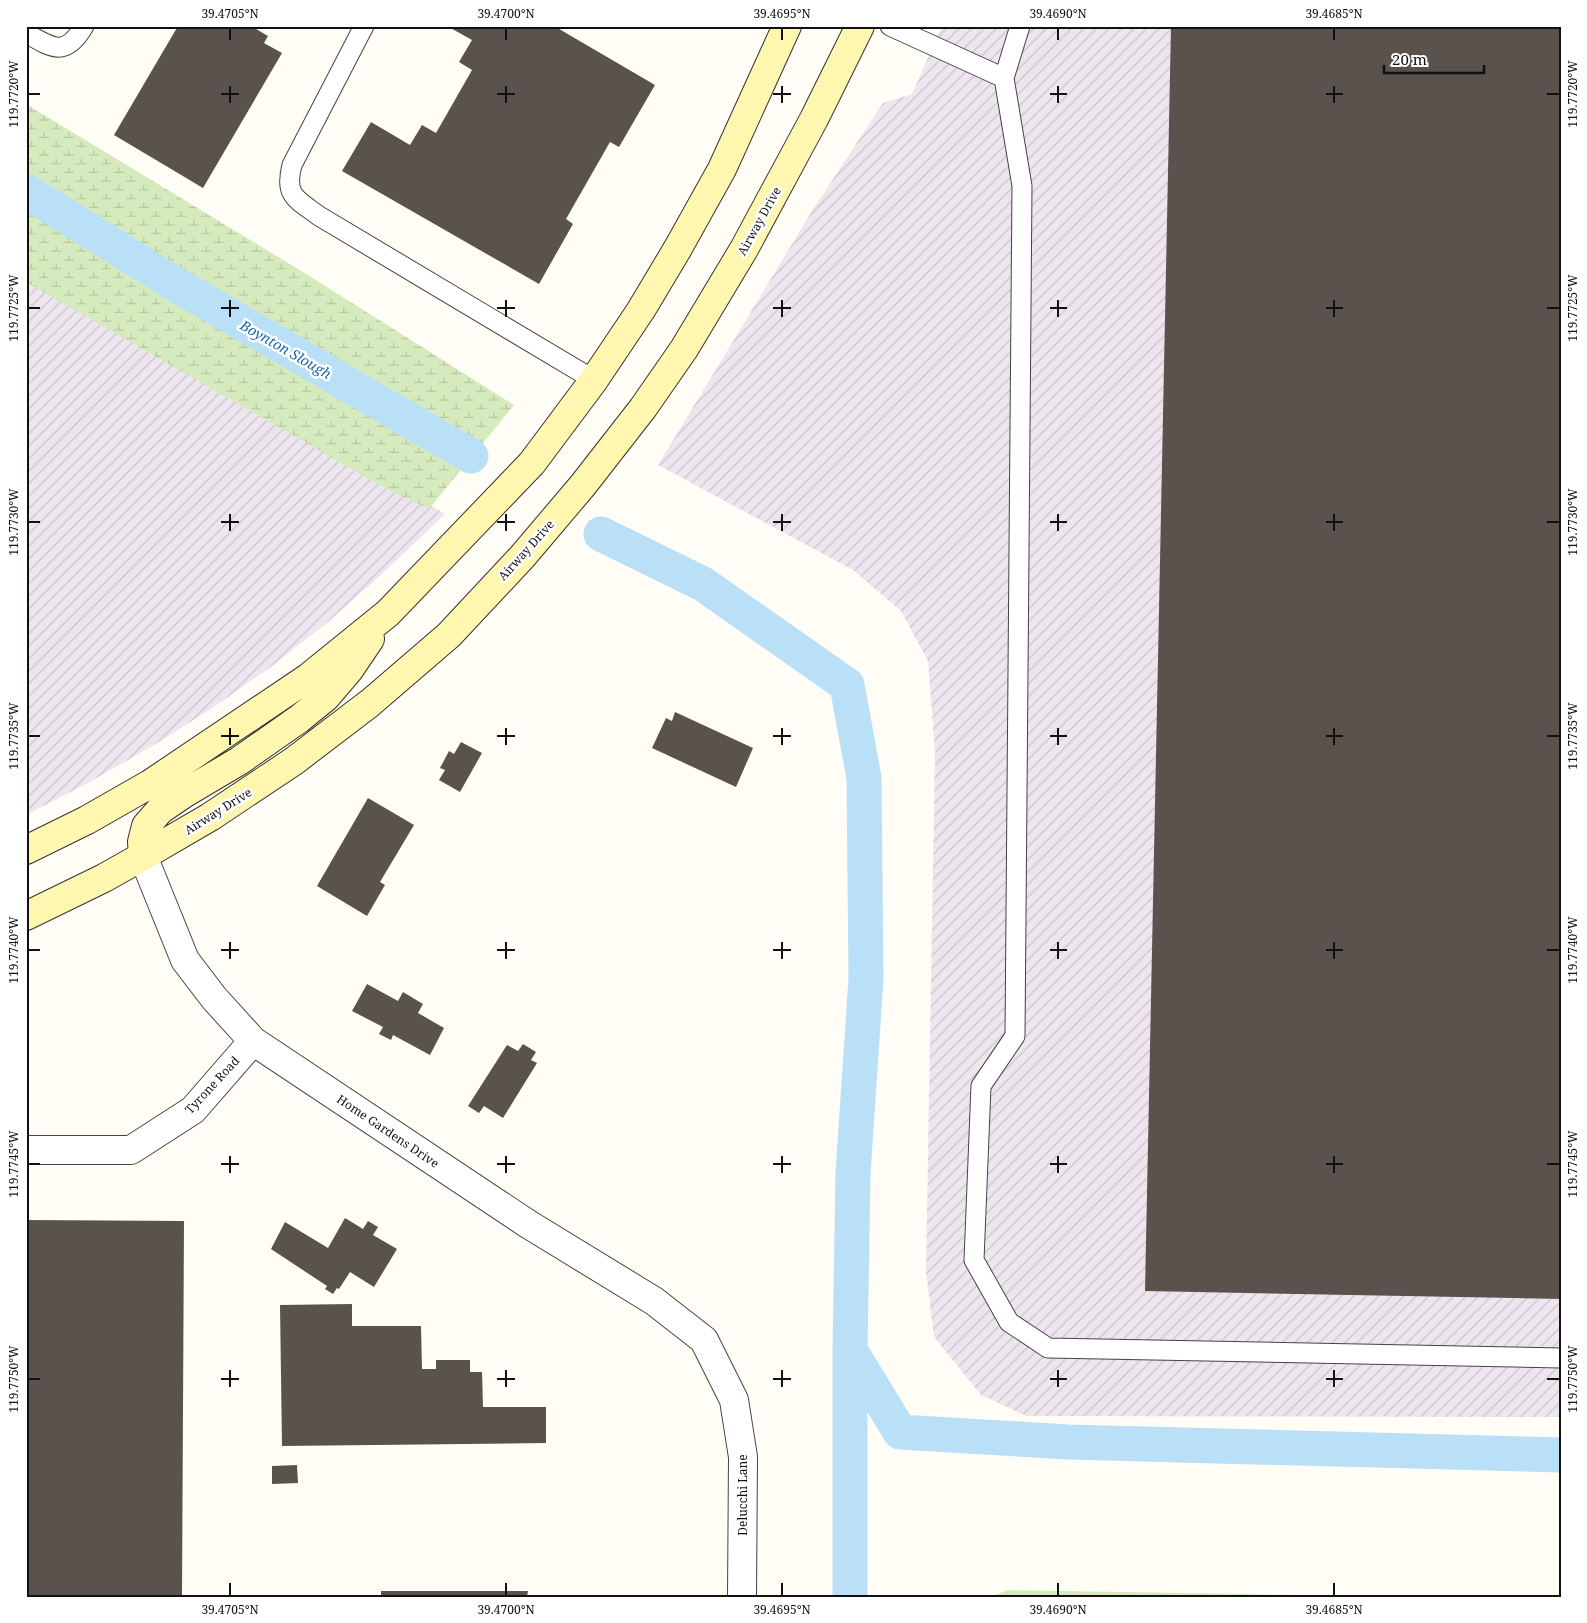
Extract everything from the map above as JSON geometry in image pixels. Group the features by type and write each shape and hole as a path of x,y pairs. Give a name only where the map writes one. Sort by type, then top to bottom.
{"main road":[{"path":"26,850 87,820 150,784 309,677 388,613 532,463 594,380 641,310 722,169 787,26"},
{"name":"Airway Drive","path":"26,916 104,878 143,856 210,817 294,761 370,703 448,635 522,557 644,408 684,349 744,249 814,119 860,26"},
{"path":"143,856 142,842 146,826 160,810 239,761 299,719 326,697 348,670 388,613"}],"street":[{"name":"Home Gardens Drive","path":"143,856 185,960 214,998 253,1041 528,1224 654,1301 704,1340"},
{"name":"Tyrone Road","path":"26,1150 131,1150 193,1110 253,1041"},
{"name":"Delucchi Lane","path":"704,1340 734,1400 744,1457 742,1597"}],"lane":[{"path":"26,33 42,42 58,47 68,46 78,36 84,26"},
{"path":"364,26 292,164 288,180 293,197 319,216 594,380"},
{"path":"890,26 1004,78"},
{"path":"1020,26 1004,78 1022,186 1015,1036 981,1086 974,1260 1008,1322 1048,1348 1561,1358"}],"shaded area":[{"path":"942,26 1561,26 1561,1417 1026,1416 981,1395 934,1337 926,1272 935,753 928,661 901,611 853,570 658,465 812,211 883,103 912,94"},
{"path":"26,250 445,514 328,622 272,666 214,707 151,747 26,815"}],"green space":[{"path":"26,104 303,272 514,405 429,509 381,486 26,282"},
{"path":"1008,1590 1411,1597 990,1597"}],"building":[{"path":"178,26 251,26 268,36 264,43 282,53 203,188 114,135"},
{"path":"447,26 554,26 655,85 619,147 610,142 566,219 573,224 539,284 342,171 371,122 410,145 422,125 436,133 472,70 459,62 472,40"},
{"path":"1171,26 1561,26 1561,1299 1145,1291"},
{"path":"675,712 753,748 736,787 652,748 666,718 672,721"},
{"path":"461,742 482,753 460,792 439,780 445,770 440,768 449,751 454,754"},
{"path":"368,798 414,825 380,882 385,885 367,916 317,886"},
{"path":"367,984 398,1001 403,992 423,1004 418,1013 444,1028 430,1055 393,1035 391,1040 379,1034 383,1027 352,1011"},
{"path":"523,1044 536,1052 531,1060 537,1063 503,1118 484,1106 479,1113 468,1106 507,1045 518,1051"},
{"path":"345,1218 363,1229 368,1221 378,1227 373,1235 397,1249 374,1287 350,1272 339,1289 337,1288 333,1294 325,1289 327,1286 271,1249 285,1222 328,1248"},
{"path":"26,1220 184,1221 182,1597 26,1597"},
{"path":"352,1304 352,1326 421,1326 422,1369 436,1369 436,1360 470,1360 470,1372 482,1372 483,1407 546,1407 546,1443 282,1446 280,1305"},
{"path":"297,1465 298,1483 272,1484 272,1466"},
{"path":"381,1591 528,1591 527,1597 381,1597"}],"waterway":[{"name":"Boynton Slough","path":"26,191 170,281 471,456"},
{"path":"601,534 703,584 847,685 864,778 866,979 853,1173 850,1350 900,1432 1068,1442 1561,1455"},
{"path":"850,1350 850,1597"}]}
